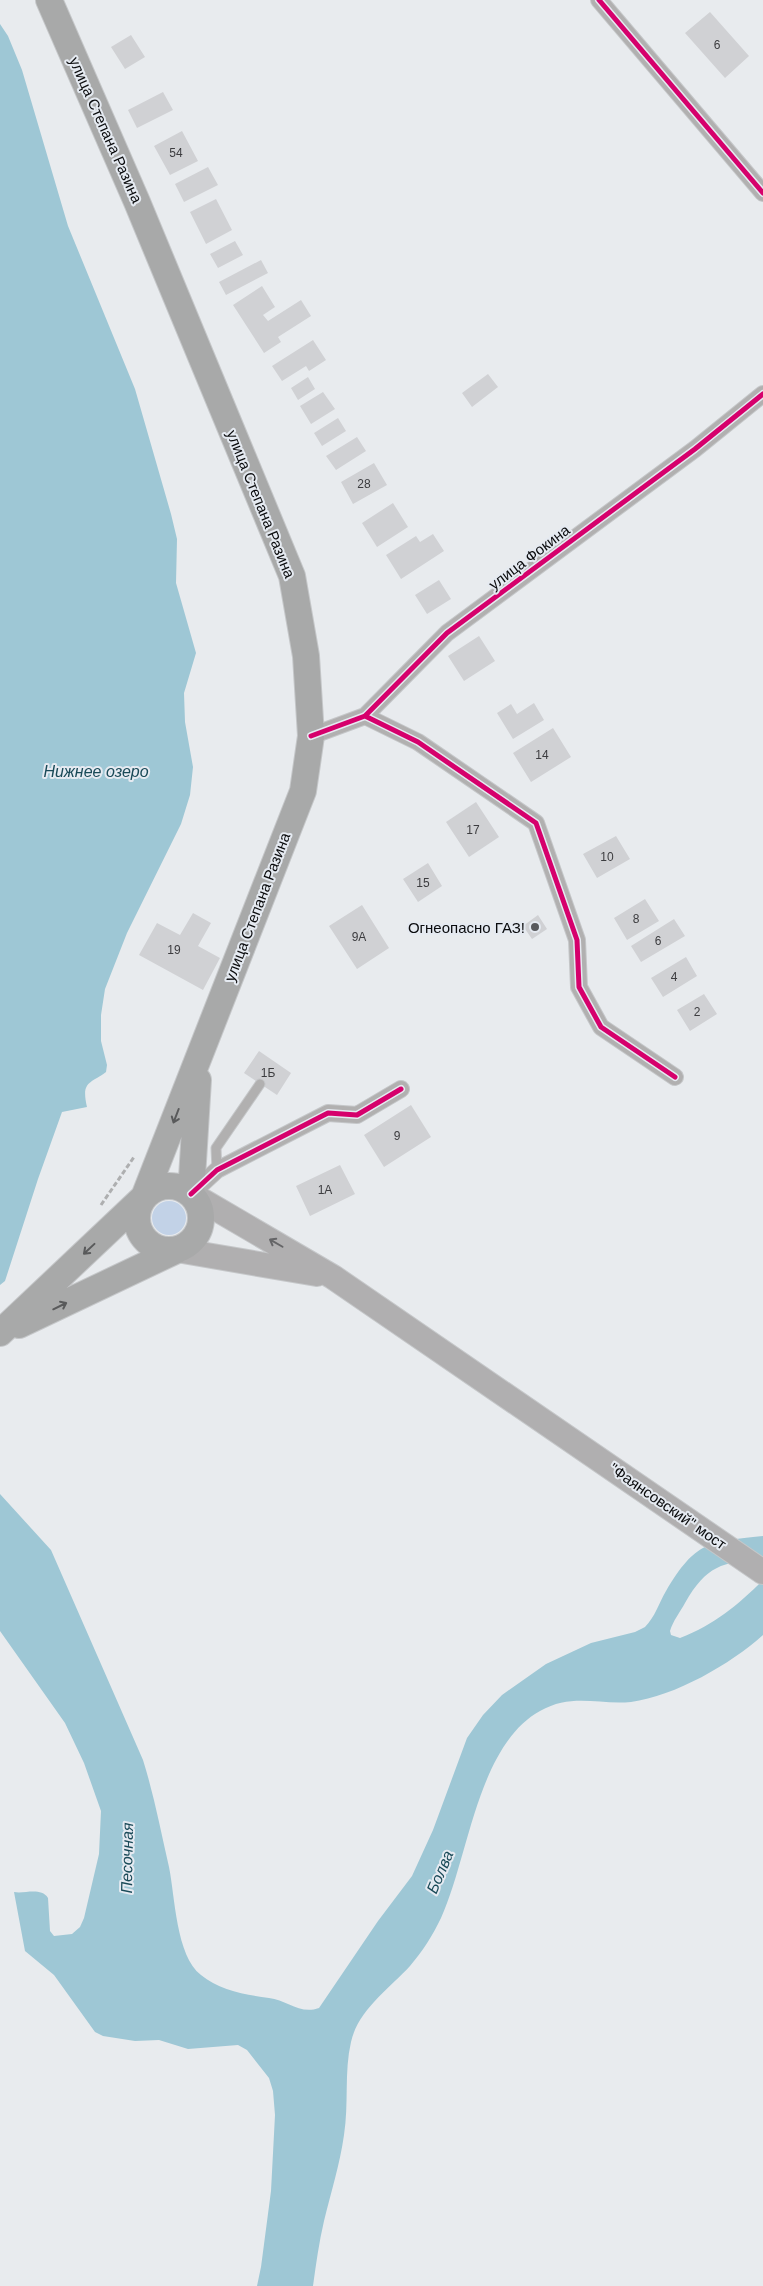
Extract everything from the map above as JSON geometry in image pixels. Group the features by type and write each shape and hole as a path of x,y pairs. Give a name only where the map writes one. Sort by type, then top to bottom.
{"main road":[{"name":"улица Степана Разина","path":"49,0 137,202 292,576 306,656 311,736 303,791 144,1197"},
{"path":"191,1194 200,1054"},
{"path":"161,1186 182,1188 191,1194 201,1211 199,1230 190,1243 0,1334 144,1197 161,1186"},
{"name":"\"Фаянсовский\" мост","path":"191,1194 333,1277 574,1440 763,1572"},
{"path":"144,1197 136,1216 141,1236 157,1248 333,1277"}],"street":[{"path":"599,0 763,193"},
{"name":"улица Фокина","path":"311,736 365,716 447,633 695,449 763,394"},
{"path":"365,716 418,742 536,823 577,940 579,987 601,1027 675,1077"},
{"path":"191,1194 217,1170 328,1113 357,1114 401,1089"}],"lane":[{"path":"217,1170 216,1148 260,1084"}],"path":[{"path":"98,1210 135,1156"}],"shaded area":[{"path":"169,1201 176,1202 181,1206 185,1211 185,1225 181,1230 176,1234 169,1235 162,1234 157,1230 153,1225 152,1218 153,1211 157,1206 162,1202"}],"water":[{"name":"Нижнее озеро","path":"0,24 8,36 22,70 68,226 135,389 177,539 176,583 196,653 184,693 185,722 193,767 190,795 181,824 127,933 105,989 101,1015 101,1041 107,1065 106,1072 88,1084 85,1092 87,1107 62,1112 5,1281 0,1285"},
{"path":"0,1494 51,1550 143,1760 169,1867 181,1940 193,1966 208,1980 224,1988 276,1999 306,2010 319,2008 378,1921 412,1876 433,1830 467,1738 483,1715 502,1695 546,1664 591,1643 635,1632 645,1627 652,1619 666,1591 686,1562 695,1553 716,1543 763,1536 763,1558 726,1564 708,1573 693,1590 670,1631 671,1635 680,1638 715,1621 735,1606 763,1580 763,1635 750,1646 719,1667 684,1686 648,1699 619,1703 563,1702 540,1711 519,1727 502,1750 488,1776 477,1805 451,1893 438,1924 414,1961 367,2010 355,2030 349,2053 342,2146 322,2229 313,2286 257,2286 271,2191 275,2115 273,2091 269,2078 247,2050 238,2045 188,2049 159,2040 135,2041 103,2036 95,2032 54,1975 25,1951 14,1892 37,1892 48,1898 50,1931 54,1936 72,1934 80,1927 84,1918 99,1854 101,1811 84,1763 65,1723 0,1631"}],"building":[{"path":"710,12 749,56 725,78 685,33"},
{"path":"131,35 145,57 125,69 111,47"},
{"path":"163,92 173,110 137,128 128,110"},
{"path":"182,131 198,161 170,175 154,146"},
{"path":"208,167 218,185 184,202 175,184"},
{"path":"216,199 232,230 206,244 190,212"},
{"path":"235,241 243,255 218,268 210,254"},
{"path":"261,260 268,273 226,295 219,282"},
{"path":"262,286 275,307 263,315 268,321 301,300 311,316 278,337 281,342 264,353 233,305"},
{"path":"313,340 326,360 309,371 306,366 282,381 272,366"},
{"path":"488,374 498,387 472,407 462,393"},
{"path":"308,377 315,389 298,400 291,388"},
{"path":"323,392 335,409 311,424 300,406"},
{"path":"338,418 346,431 322,446 314,433"},
{"path":"357,437 366,451 336,470 326,456"},
{"path":"374,463 387,485 353,504 341,482"},
{"path":"393,503 408,527 377,547 362,523"},
{"path":"433,534 444,551 401,579 386,555 416,536 420,542"},
{"path":"439,580 451,599 427,614 415,595"},
{"path":"479,636 495,661 464,681 448,656"},
{"path":"534,703 544,720 513,739 497,713 511,704 517,714"},
{"path":"553,728 571,757 531,782 513,753"},
{"path":"476,802 499,837 469,857 446,822"},
{"path":"616,836 630,859 597,878 583,854"},
{"path":"428,863 442,886 418,902 403,879"},
{"path":"645,899 659,921 627,940 614,918"},
{"path":"362,905 389,948 357,969 329,926"},
{"path":"193,913 211,923 198,946 220,958 203,990 139,955 157,923 180,935"},
{"name":"Огнеопасно ГАЗ!","path":"538,915 547,929 532,939 523,926"},
{"path":"674,919 685,936 641,962 631,946"},
{"path":"686,957 697,976 663,997 651,978"},
{"path":"704,994 717,1014 690,1031 677,1010"},
{"path":"259,1051 291,1073 277,1095 244,1073"},
{"path":"411,1105 431,1137 384,1167 364,1135"},
{"path":"340,1165 355,1194 310,1216 296,1186"}],"cycle path":[{"path":"599,0 763,193"},
{"path":"311,736 365,716 447,633 695,449 763,394"},
{"path":"365,716 418,742 536,823 577,940 579,987 601,1027 675,1077"},
{"path":"191,1194 217,1170 328,1113 357,1115 401,1089"}],"place":[{"name":"Огнеопасно ГАЗ!","path":"535,927"}],"water label":[{"name":"Песочная","path":"127,1858"},
{"name":"Болва","path":"440,1872"}]}
